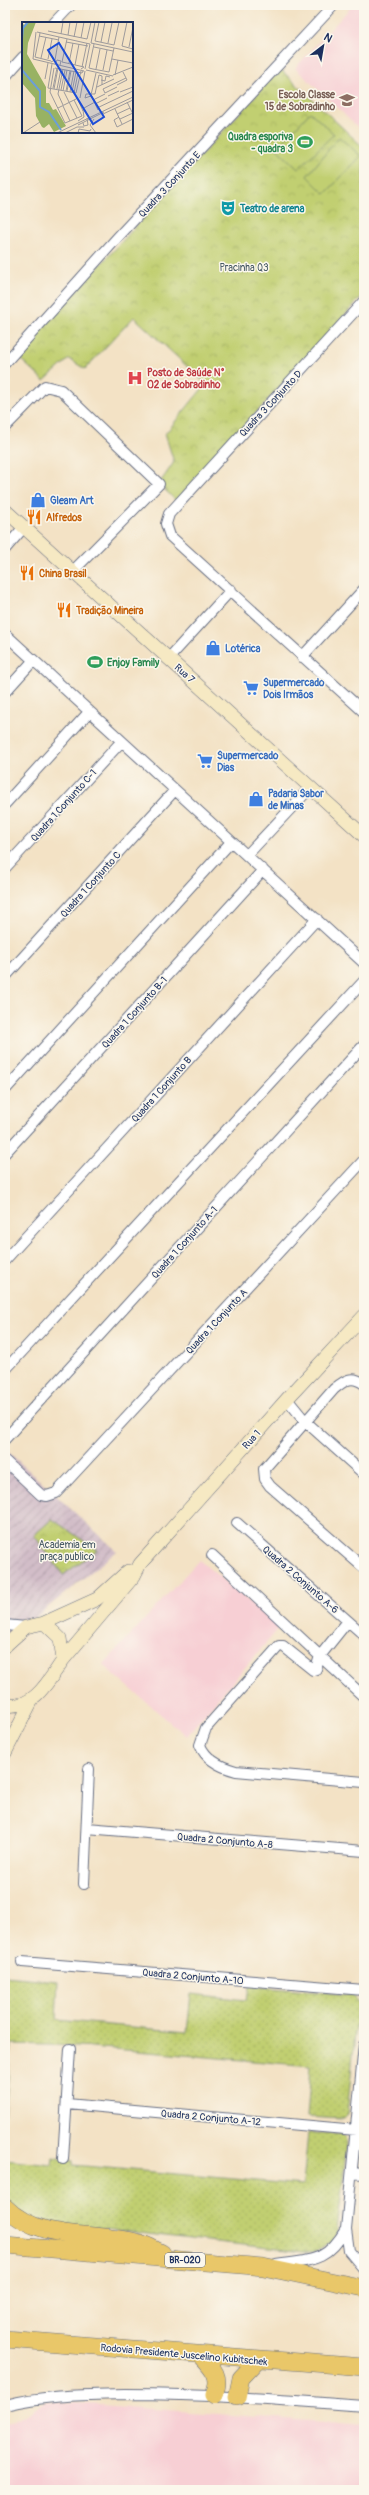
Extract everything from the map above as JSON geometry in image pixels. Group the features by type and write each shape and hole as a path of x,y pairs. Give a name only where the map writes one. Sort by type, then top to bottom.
{"highway":[{"path":"5,2207 18,2218 46,2230 140,2243 176,2259"},
{"name":"BR-020","path":"5,2245 176,2259 263,2268 364,2288"},
{"name":"Rodovia Presidente Juscelino Kubitschek","path":"5,2339 257,2361 364,2367"},
{"path":"201,2355 215,2369 217,2376 217,2388 214,2395"},
{"path":"236,2397 241,2378 257,2361"}],"main road":[{"name":"Rua 7","path":"5,510 364,836"},
{"name":"Rua 1","path":"140,1564 287,1399 364,1316"},
{"path":"5,1646 26,1627 44,1623 97,1599 128,1571 140,1564"},
{"path":"5,1753 32,1700 63,1660 134,1576 140,1564"},
{"path":"44,1623 60,1638 63,1660"},
{"path":"5,1705 18,1706 32,1700"}],"street":[{"path":"55,22 70,5"},
{"name":"Quadra 3 Conjunto E","path":"5,363 117,238 334,5"},
{"path":"5,77 22,58"},
{"name":"Quadra 3 Conjunto D","path":"231,590 170,536 166,529 166,520 177,505 364,301"},
{"path":"5,427 45,386 54,387 60,390 158,484 73,571"},
{"path":"5,549 24,527"},
{"path":"302,657 364,589"},
{"path":"169,658 231,590 302,657 364,712"},
{"path":"5,634 121,742 364,963"},
{"path":"5,692 33,661"},
{"path":"5,804 89,712"},
{"name":"Quadra 1 Conjunto C-1","path":"5,868 121,742"},
{"path":"247,855 311,787"},
{"name":"Quadra 1 Conjunto C","path":"5,977 175,790"},
{"path":"5,1090 231,842"},
{"name":"Quadra 1 Conjunto B-1","path":"5,1153 263,870"},
{"name":"Quadra 1 Conjunto B","path":"5,1260 317,919"},
{"path":"5,1370 364,981"},
{"name":"Quadra 1 Conjunto A-1","path":"5,1439 364,1045"},
{"name":"Quadra 1 Conjunto A","path":"5,1461 41,1495 47,1496 56,1493 364,1160"},
{"path":"364,1384 350,1378 344,1380 305,1421 264,1469 265,1479 270,1486 364,1568"},
{"path":"287,1399 305,1421 364,1474"},
{"name":"Quadra 2 Conjunto A-6","path":"237,1524 364,1635"},
{"path":"212,1555 362,1695"},
{"path":"348,1620 320,1656 313,1670 283,1646 277,1648 206,1728 200,1745 212,1761 223,1768 236,1771 364,1782"},
{"path":"5,1625 26,1627"},
{"path":"84,1884 89,1769"},
{"name":"Quadra 2 Conjunto A-8","path":"87,1828 364,1851"},
{"name":"Quadra 2 Conjunto A-10","path":"22,1962 364,1990"},
{"path":"364,2045 346,2229 349,2251 364,2269"},
{"path":"63,2159 70,2049"},
{"name":"Quadra 2 Conjunto A-12","path":"67,2104 356,2130"},
{"path":"352,2172 364,2174"},
{"path":"263,2268 320,2257 333,2249 346,2229"},
{"path":"5,2404 34,2398 71,2395 214,2395 364,2406"}],"shaded area":[{"name":"Escola Classe 15 de Sobradinho","path":"353,5 364,5 364,133 295,68"},
{"path":"5,1449 117,1551 5,1642"},
{"path":"199,1560 280,1627 186,1736 103,1665"},
{"path":"48,2401 364,2425 364,2490 5,2490 5,2425"}],"green space":[{"name":"Pracinha Q3","path":"280,69 364,148 364,294 176,501 159,484 174,462 165,434 206,384 134,317 85,369 69,359 44,381 17,356"},
{"name":"Quadra esporiva - quadra 3","path":"310,112 334,134 298,169 277,149"},
{"name":"Quadra esporiva - quadra 3","path":"339,137 361,156 325,194 307,176"},
{"name":"Academia em praça publico","path":"52,1519 97,1550 63,1575 34,1535"},
{"path":"5,1976 58,1981 56,2020 187,2032 191,1994 247,2000 249,1986 352,1995 358,2003 347,2115 343,2119 307,2117 311,2066 79,2046 11,2044 5,2115"},
{"path":"308,2133 340,2133 345,2136 347,2143 337,2232 331,2242 312,2253 44,2222 29,2219 5,2199 5,2160 52,2165 53,2157 73,2161 73,2165 303,2185"}],"place":[{"name":"Escola Classe 15 de Sobradinho","path":"347,100"},
{"name":"Quadra esporiva - quadra 3","path":"305,142"},
{"name":"Teatro de arena","path":"228,208"},
{"name":"Posto de Saúde N° 02 de Sobradinho","path":"135,378"},
{"name":"Gleam Art","path":"38,500"},
{"name":"Alfredos","path":"34,517"},
{"name":"China Brasil","path":"27,573"},
{"name":"Tradição Mineira","path":"64,610"},
{"name":"Lotérica","path":"213,648"},
{"name":"Enjoy Family","path":"95,662"},
{"name":"Supermercado Dois Irmãos","path":"251,688"},
{"name":"Supermercado Dias","path":"205,761"},
{"name":"Padaria Sabor de Minas","path":"256,799"}]}
